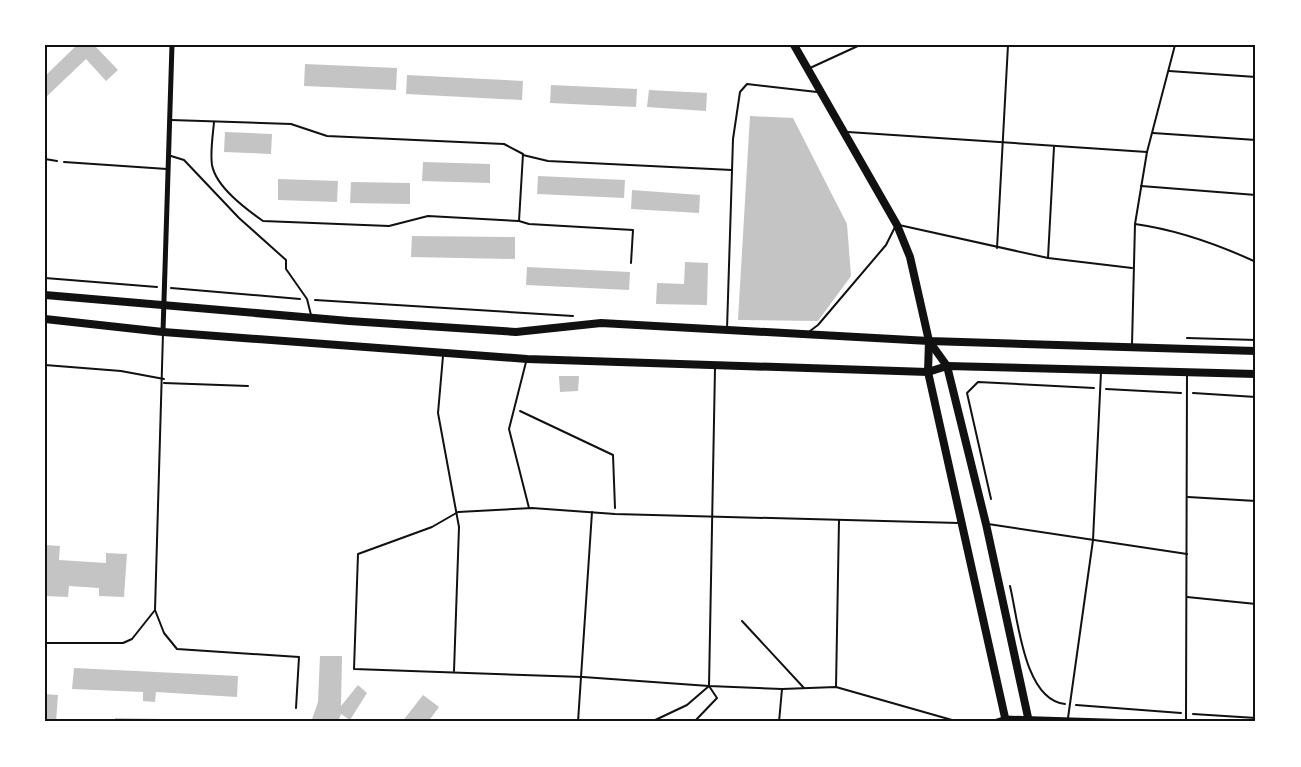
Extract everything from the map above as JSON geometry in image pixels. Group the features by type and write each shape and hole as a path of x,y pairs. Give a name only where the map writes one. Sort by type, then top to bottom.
{"main road":[{"path":"794,45 897,225 910,257 929,341 928,372 1006,720"},
{"path":"45,295 311,318 516,332 589,323 929,341 1256,351"},
{"path":"45,319 164,332 527,359 928,372 947,366 1256,374"},
{"path":"929,341 947,366 986,524 1028,720"}],"street":[{"path":"164,332 172,45"},
{"path":"1006,720 1068,719 1136,722"}],"lane":[{"path":"807,69 860,45"},
{"path":"997,248 1008,45"},
{"path":"1132,348 1132,268 1135,224 1147,152 1174,46 1156,45"},
{"path":"1168,70 1256,77"},
{"path":"727,331 733,139 740,92 747,84 820,92"},
{"path":"171,120 291,124 327,136 504,144 522,154 548,161 732,170"},
{"path":"214,122 212,166 224,185 248,210 263,221 389,226 428,216 519,221 529,225 633,230 631,263"},
{"path":"843,132 1147,152"},
{"path":"1153,133 1256,140"},
{"path":"1048,258 1054,146"},
{"path":"519,221 522,154"},
{"path":"170,156 184,160 239,218 286,260 286,269 307,299 311,318"},
{"path":"63,162 170,169"},
{"path":"1141,186 1256,195"},
{"path":"1135,224 1167,228 1256,262"},
{"path":"803,335 818,325 886,245 897,225 1048,258 1132,268"},
{"path":"164,332 155,610 164,633 177,649 299,657 296,708"},
{"path":"443,354 438,413 458,512 459,540 454,672"},
{"path":"527,359 509,429 529,508"},
{"path":"45,364 121,371 164,381 248,387"},
{"path":"694,722 717,698 709,686 715,364"},
{"path":"1068,719 1093,540 1101,369"},
{"path":"1186,722 1187,372"},
{"path":"1188,497 1256,501"},
{"path":"959,722 836,687 709,686 583,677 354,669 358,554 432,526 458,512 529,508 615,514 961,523"},
{"path":"578,722 588,604 592,512"},
{"path":"836,687 839,520"},
{"path":"986,524 1187,554"},
{"path":"1186,596 1256,604"},
{"path":"45,643 123,643 132,639 155,610"},
{"path":"742,621 804,687"},
{"path":"651,722 687,705 709,686"},
{"path":"779,722 782,688"},
{"path":"989,722 1006,720"}],"path":[{"path":"45,159 63,162"},
{"path":"513,408 613,455 615,514"}],"building":[{"path":"77,45 94,45 118,70 106,81 86,59 45,98 45,76"},
{"path":"305,64 397,68 396,90 304,86"},
{"path":"407,75 523,81 522,100 406,94"},
{"path":"551,85 637,89 636,107 550,103"},
{"path":"649,90 707,93 706,111 647,107"},
{"path":"750,116 793,118 847,224 851,276 818,321 738,320"},
{"path":"225,132 272,134 271,154 224,152"},
{"path":"423,162 490,164 490,183 422,181"},
{"path":"538,176 625,180 624,198 537,194"},
{"path":"278,179 338,181 337,202 278,200"},
{"path":"351,182 410,183 410,204 350,203"},
{"path":"632,190 700,195 699,213 631,209"},
{"path":"412,236 515,237 515,259 411,257"},
{"path":"685,262 708,263 707,305 656,304 657,283 684,284"},
{"path":"527,267 630,272 629,290 526,285"},
{"path":"559,376 579,376 578,391 560,392"},
{"path":"45,545 60,546 59,560 106,563 106,553 127,554 124,597 99,596 99,588 69,586 68,597 45,596"},
{"path":"320,656 342,656 341,706 358,685 367,693 350,720 341,714 338,722 311,722 318,702"},
{"path":"74,668 238,676 237,697 156,692 155,702 143,701 143,692 72,689"},
{"path":"45,694 58,695 56,722 45,722"},
{"path":"423,695 439,707 428,722 402,722"},
{"path":"115,718 211,720 211,722 115,722"}]}
